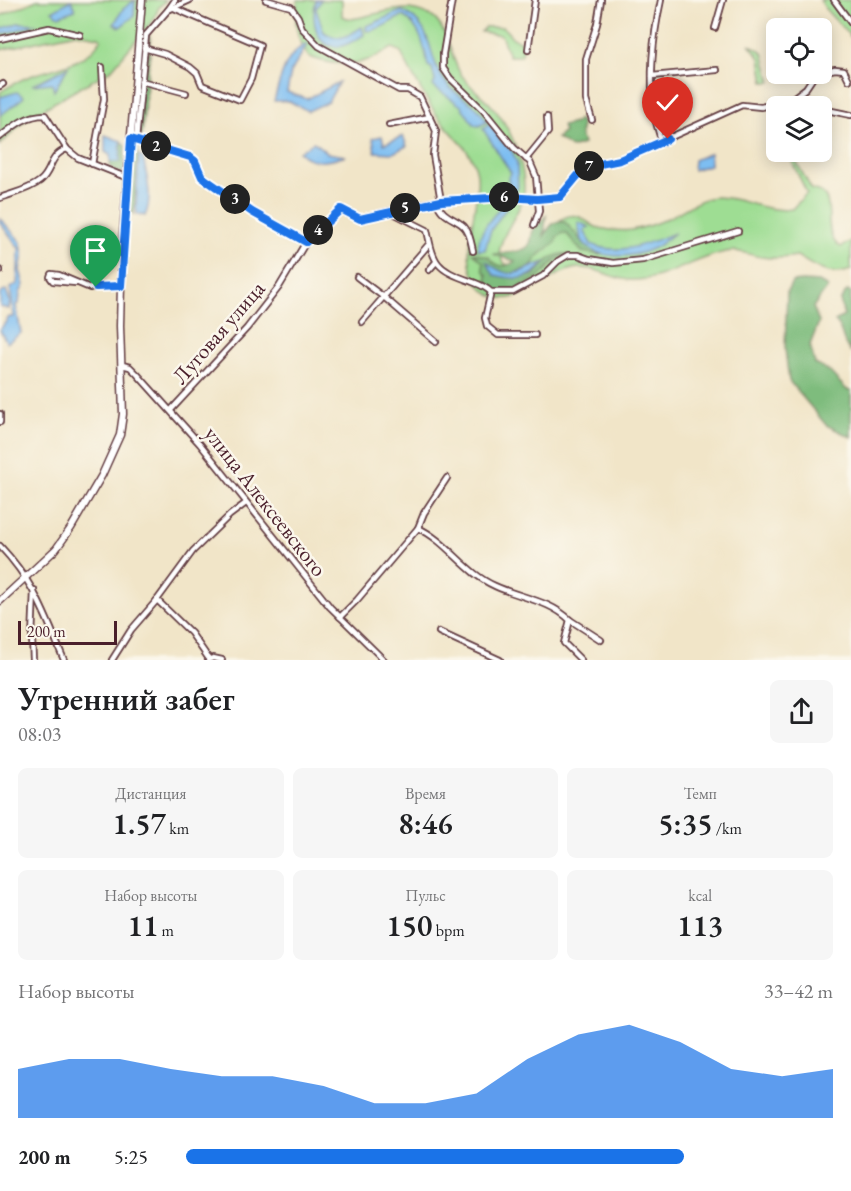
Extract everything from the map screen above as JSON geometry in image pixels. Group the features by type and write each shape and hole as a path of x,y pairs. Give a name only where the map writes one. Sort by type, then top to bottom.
{"main road":[{"path":"0,601 56,549 71,528 115,450 120,435 123,414 121,286 142,0"}],"street":[{"path":"175,0 147,32 133,140 190,157 195,161 202,177 252,212 306,242"},
{"path":"168,10 190,0"},
{"path":"266,0 291,8 302,28 319,46 399,90 408,90 420,97 436,131 433,155 439,208 445,215 462,224 467,231 473,250"},
{"path":"452,0 443,54 443,68 450,78 484,111 514,148 530,162 536,176 539,211 534,225"},
{"path":"528,50 535,0"},
{"path":"592,120 586,100 586,59 602,0"},
{"path":"661,0 653,47 652,76 654,113 662,142 742,105 766,106"},
{"path":"715,28 723,0"},
{"path":"834,0 851,23"},
{"path":"144,48 177,60 197,73 202,85 240,100 251,79 260,45 174,8"},
{"path":"0,39 49,28 80,35"},
{"path":"92,164 104,99 102,67"},
{"path":"652,76 717,70"},
{"path":"832,70 844,70 849,80"},
{"path":"141,81 186,93"},
{"path":"796,96 808,84"},
{"path":"832,111 851,115"},
{"path":"0,137 20,121 36,115 45,115 67,149 78,158 128,178"},
{"path":"389,125 430,117"},
{"path":"526,159 548,132 547,117"},
{"name":"Луговая улица","path":"171,410 247,328 279,287 306,242 341,209 360,219 439,201 560,197 585,167 620,160 662,142"},
{"path":"0,198 38,183 45,177 54,157 67,149"},
{"path":"391,211 427,230 429,244 436,262 454,275 486,287 491,292 513,292 543,276 558,261 568,255 613,262 643,260 738,231"},
{"path":"362,322 385,298 429,244"},
{"path":"429,270 436,262"},
{"path":"76,283 53,281 50,277 51,274 59,274 90,288 121,286"},
{"path":"357,277 436,342"},
{"path":"491,292 485,318 487,326 498,335 535,335"},
{"name":"улица Алексеевского","path":"122,365 130,367 171,410 312,586 384,660"},
{"path":"0,414 0,422"},
{"path":"340,617 418,528 424,513 447,478"},
{"path":"112,660 136,623 157,600 193,551 230,515 246,503"},
{"path":"418,528 427,532 465,567 486,581 542,601 601,640"},
{"path":"0,546 34,590 64,660"},
{"path":"33,660 34,590"},
{"path":"157,600 191,633 209,660 213,658 222,660"},
{"path":"570,620 564,643 581,660"},
{"path":"440,632 500,660"}],"green space":[{"path":"37,0 166,0 159,7 154,19 111,70 38,112 22,123 0,145 0,92 26,78 79,60 95,48 101,39 76,33 0,50 0,16"},
{"path":"298,0 342,0 342,16 350,19 409,9 435,19 444,32 462,76 504,122 519,156 524,191 520,206 501,246 499,254 505,264 511,265 553,225 571,216 580,217 599,228 627,230 656,223 698,202 716,197 735,199 773,209 792,209 807,193 792,162 797,162 812,190 821,192 826,197 834,241 841,247 851,241 851,270 829,272 797,256 770,258 730,251 655,277 630,280 580,268 561,273 513,297 501,298 490,295 479,285 472,274 470,261 469,247 477,187 475,165 466,149 436,114 400,51 393,48 371,59 348,64 331,63 308,56 297,29"},
{"path":"820,0 851,0 851,37 827,11"},
{"path":"485,27 503,27 513,38 525,44 521,56 509,56 501,35 481,32"},
{"path":"149,34 151,42 142,136 140,137 137,134 143,65"},
{"path":"749,44 763,52 766,63 766,82 764,82 760,58"},
{"path":"579,119 582,125 580,134 583,144 571,148 557,138 564,132 562,126 575,123"},
{"path":"121,141 125,146 124,173 116,172 110,166 110,162 120,162"},
{"path":"134,145 138,147 134,214 131,213 130,204"},
{"path":"546,216 544,236 554,223 565,222 586,245 601,255 582,252 567,234 563,233 557,237 556,242 537,257 531,267 519,271 528,276 533,275 549,260 560,254 567,254 556,260 540,275 516,288 506,291 492,290 483,270 483,262 472,252 489,257 501,266 511,264 515,261 493,254 513,252 527,247 534,229"},
{"path":"792,282 819,282 828,287 813,307 819,322 810,345 815,364 829,371 847,390 851,390 851,437 826,425 789,381 785,349 787,292"},
{"path":"847,291 851,292 850,351 835,321 844,316 840,301"}],"water":[{"path":"71,0 75,10 59,16 52,11"},
{"path":"135,0 134,16 120,27 114,24 123,9"},
{"path":"316,0 321,0 316,9 324,32 335,37 343,37 362,27 364,35 342,46 326,44 317,32 315,24"},
{"path":"402,11 421,26 440,75 457,93 478,109 487,122 479,126 474,125 461,106 433,86 435,81 432,68 428,66 418,31 409,20 403,16 380,28 366,31 366,26"},
{"path":"18,23 37,24 0,35 0,29"},
{"path":"308,43 291,72 287,92 307,99 339,82 328,102 308,111 289,101 274,101 289,60 294,53"},
{"path":"68,67 54,91 52,83 32,85"},
{"path":"17,92 24,97 0,116 0,97"},
{"path":"490,124 500,140 512,151 517,163 518,188 511,193 508,179 511,173 483,129"},
{"path":"105,135 121,141 120,162 110,162 110,155 105,152"},
{"path":"382,136 384,144 403,136 407,146 393,153 375,152 373,138"},
{"path":"314,142 327,153 346,156 333,160 315,161 299,152"},
{"path":"710,153 710,165 693,170 694,160"},
{"path":"139,155 143,158 148,188 149,202 145,216 137,214 136,206"},
{"path":"506,201 507,207 491,230 485,250 478,250 480,239 489,221"},
{"path":"0,218 21,242 23,255 20,270 24,285 20,293 19,304 16,305 21,333 7,343 0,330 9,317 14,317 10,288 17,284 19,248 0,223"},
{"path":"578,222 589,227 584,230 591,244 602,248 633,247 675,233 658,246 644,252 614,256 595,252 588,247 581,238"},
{"path":"486,261 502,272 509,273 545,262 528,276 510,278 494,275"},
{"path":"6,290 10,301 9,309 0,307 0,294"}],"route":[{"path":"96,287 121,286 131,139 190,157 195,161 202,177 252,212 306,242 341,209 360,219 441,201 560,197 585,167 620,160 668,139"}]}
